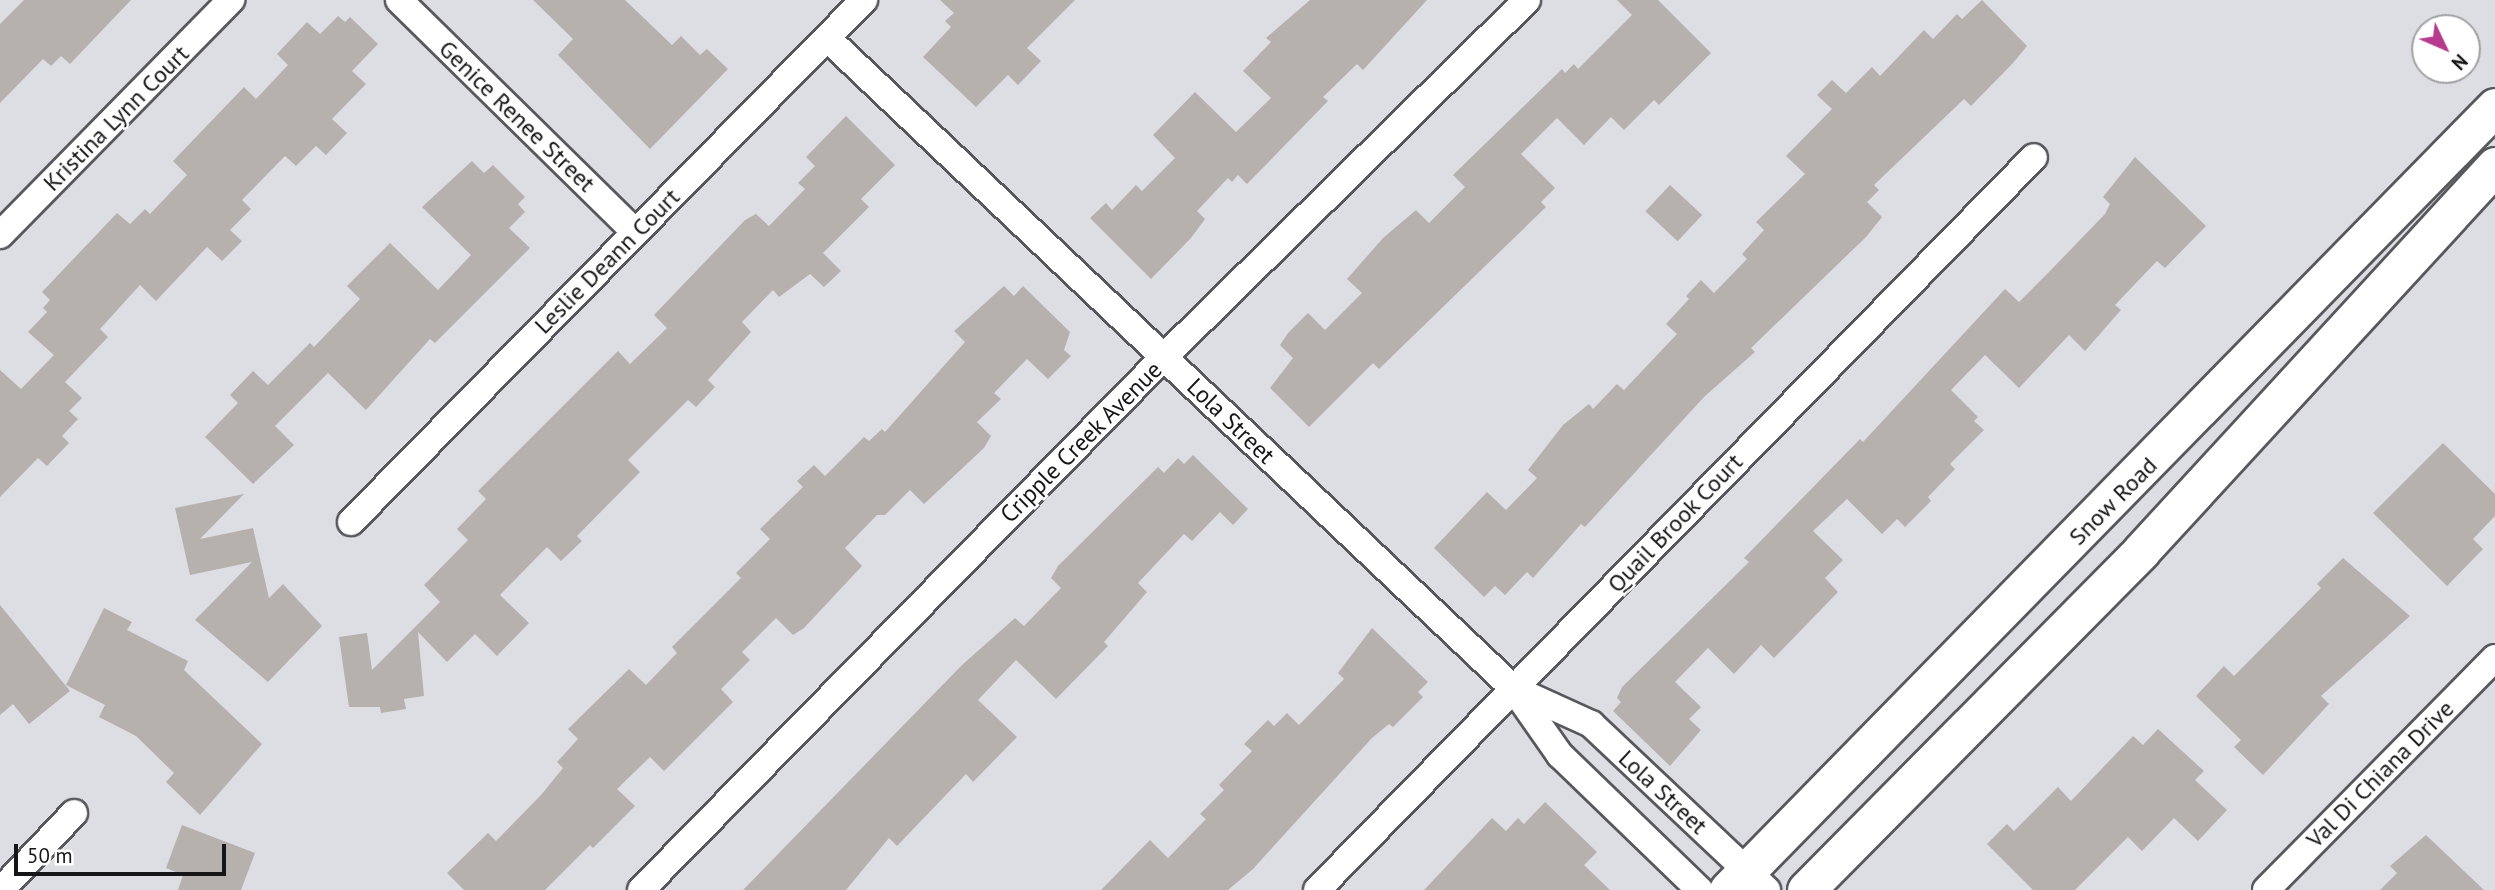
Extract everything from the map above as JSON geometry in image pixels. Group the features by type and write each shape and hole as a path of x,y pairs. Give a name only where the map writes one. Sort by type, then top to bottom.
{"main road":[{"name":"Snow Road","path":"1747,884 2495,107"},
{"path":"1806,890 2141,551 2495,166"}],"street":[{"name":"Kristina Lynn Court","path":"0,235 231,0"},
{"name":"Genice Renee Street","path":"399,0 635,232"},
{"name":"Leslie Deann Court","path":"351,522 864,0"},
{"name":"Cripple Creek Avenue","path":"641,890 1164,357 1527,0"},
{"name":"Lola Street","path":"827,38 1513,688 1560,755 1699,890"},
{"name":"Quail Brook Court","path":"1317,890 2034,157"},
{"name":"Val Di Chiana Drive","path":"2266,890 2495,658"},
{"name":"Lola Street","path":"1513,688 1591,724 1747,884"},
{"path":"1,890 74,813"}],"building":[{"path":"24,0 131,0 70,64 61,56 51,66 43,59 0,103 0,24"},
{"path":"533,0 625,0 672,45 681,36 700,55 707,49 728,69 650,149 558,55 573,39"},
{"path":"940,0 1075,0 1027,48 1041,61 1018,85 1008,75 976,107 923,57 951,27 945,21 954,13"},
{"path":"1310,0 1427,0 1363,70 1357,64 1323,97 1328,101 1247,184 1238,175 1232,182 1228,178 1197,211 1205,219 1191,238 1151,279 1090,218 1106,203 1112,210 1136,185 1142,191 1175,158 1153,135 1195,92 1236,132 1271,98 1243,71 1271,42 1266,38"},
{"path":"1617,0 1658,0 1711,53 1659,105 1654,100 1624,130 1611,117 1584,145 1557,118 1521,154 1555,188 1541,202 1546,207 1379,369 1373,363 1309,427 1270,388 1293,358 1280,345 1288,333 1308,313 1325,330 1362,293 1347,279 1383,238 1416,210 1429,223 1465,187 1453,175 1562,69 1565,73 1574,64 1578,69 1632,15"},
{"path":"1982,0 2027,46 2013,63 1971,106 1964,99 1874,185 1879,190 1867,202 1882,217 1866,237 1751,348 1755,352 1704,397 1585,527 1581,524 1533,578 1527,572 1505,595 1495,586 1484,597 1434,548 1487,492 1506,510 1537,478 1528,470 1563,425 1589,404 1593,409 1617,384 1624,390 1677,334 1666,324 1689,299 1686,296 1701,280 1714,293 1747,259 1742,254 1764,230 1756,222 1805,174 1786,156 1832,109 1817,95 1832,80 1846,93 1872,67 1880,76 1924,30 1933,39 1957,14 1962,19"},
{"path":"338,16 345,22 350,17 378,44 352,71 366,84 332,119 347,133 326,155 316,146 296,166 285,156 242,200 251,209 230,230 242,241 222,261 207,247 156,301 140,285 100,329 108,337 65,382 82,398 69,411 78,419 62,436 69,443 47,466 38,458 0,497 0,370 21,389 54,355 28,332 47,312 43,308 50,300 42,292 117,213 130,224 145,209 150,214 187,175 173,161 244,87 256,99 288,65 277,54 307,22 320,34"},
{"path":"846,116 895,165 861,199 869,207 823,253 841,271 824,287 810,274 779,297 773,290 742,322 751,332 708,380 715,387 696,407 688,400 628,460 640,472 577,536 582,541 561,561 547,547 500,595 529,623 497,656 475,634 447,662 418,632 424,696 404,699 406,709 381,713 380,707 349,707 339,637 367,633 372,670 440,602 424,585 468,540 457,529 486,499 478,491 618,351 630,364 667,328 654,315 745,220 756,214 769,226 805,189 798,183 815,166 806,157"},
{"path":"2135,157 2206,226 2165,268 2157,261 2115,305 2121,310 2085,351 2069,335 2019,388 1985,355 1951,390 1978,417 1974,421 1984,430 1950,464 1955,469 1928,497 1931,501 1905,527 1897,519 1882,534 1847,499 1813,531 1843,560 1825,578 1838,592 1774,658 1761,645 1734,674 1708,648 1675,682 1701,707 1689,719 1701,730 1670,766 1613,711 1621,702 1617,698 1622,687 1749,562 1744,558 1860,439 1863,442 2005,289 2019,302 2048,273 2105,214 2110,204 2103,197"},
{"path":"472,161 484,173 493,165 525,197 518,204 525,212 509,228 530,248 435,343 430,339 366,410 328,373 275,426 294,445 253,484 205,437 238,403 230,395 253,371 268,385 310,343 314,347 360,299 347,286 390,243 438,290 471,255 422,207"},
{"path":"1670,185 1702,215 1678,241 1645,211"},
{"path":"1004,286 1014,296 1023,286 1070,332 1064,350 1071,356 1048,379 1027,359 994,393 1001,399 977,422 991,436 984,448 924,504 910,490 885,515 877,515 845,548 862,566 804,628 793,635 776,618 742,652 750,660 721,689 733,702 664,771 650,757 617,789 635,806 593,848 590,845 545,890 464,890 447,873 488,833 496,841 541,795 563,768 557,762 578,739 568,729 629,669 646,685 677,653 672,647 741,578 736,573 770,539 760,529 803,487 797,481 814,465 825,476 864,437 869,441 882,429 885,432 965,342 954,331"},
{"path":"2443,443 2495,494 2495,516 2473,539 2483,549 2447,586 2373,513"},
{"path":"1193,455 1248,509 1233,525 1220,512 1192,541 1184,534 1138,583 1147,592 1104,642 1108,646 1056,699 1016,660 978,700 1017,737 973,782 966,774 897,846 889,838 846,890 743,890 962,665 1015,618 1024,626 1061,588 1051,578 1058,566 1158,467 1164,473 1178,458 1184,464"},
{"path":"244,494 200,539 253,528 269,598 283,584 322,626 268,682 195,620 252,562 190,575 175,508"},
{"path":"2343,558 2410,616 2321,696 2329,704 2263,775 2234,747 2241,740 2196,696 2224,666 2234,676 2321,588 2317,584"},
{"path":"0,605 70,691 29,724 13,704 0,715"},
{"path":"104,608 132,622 127,630 188,661 184,670 262,744 200,815 166,782 174,773 136,736 99,717 105,705 66,685"},
{"path":"1372,628 1428,682 1418,692 1423,697 1393,727 1389,724 1372,738 1253,869 1228,890 1101,890 1150,840 1168,858 1206,819 1200,814 1224,790 1219,785 1252,751 1244,744 1268,720 1274,726 1287,713 1299,725 1344,679 1338,673"},
{"path":"2158,729 2204,771 2195,780 2227,810 2198,841 2174,818 2142,851 2128,837 2075,890 2033,890 1987,844 2007,824 2014,831 2058,787 2071,801 2133,736 2143,745"},
{"path":"1545,802 1597,852 1584,865 1610,890 1424,890 1492,818 1506,831 1518,818 1524,824"},
{"path":"182,825 255,853 241,890 178,890 183,875 166,868"},
{"path":"2426,835 2484,890 2380,890 2397,873 2390,866"}]}
